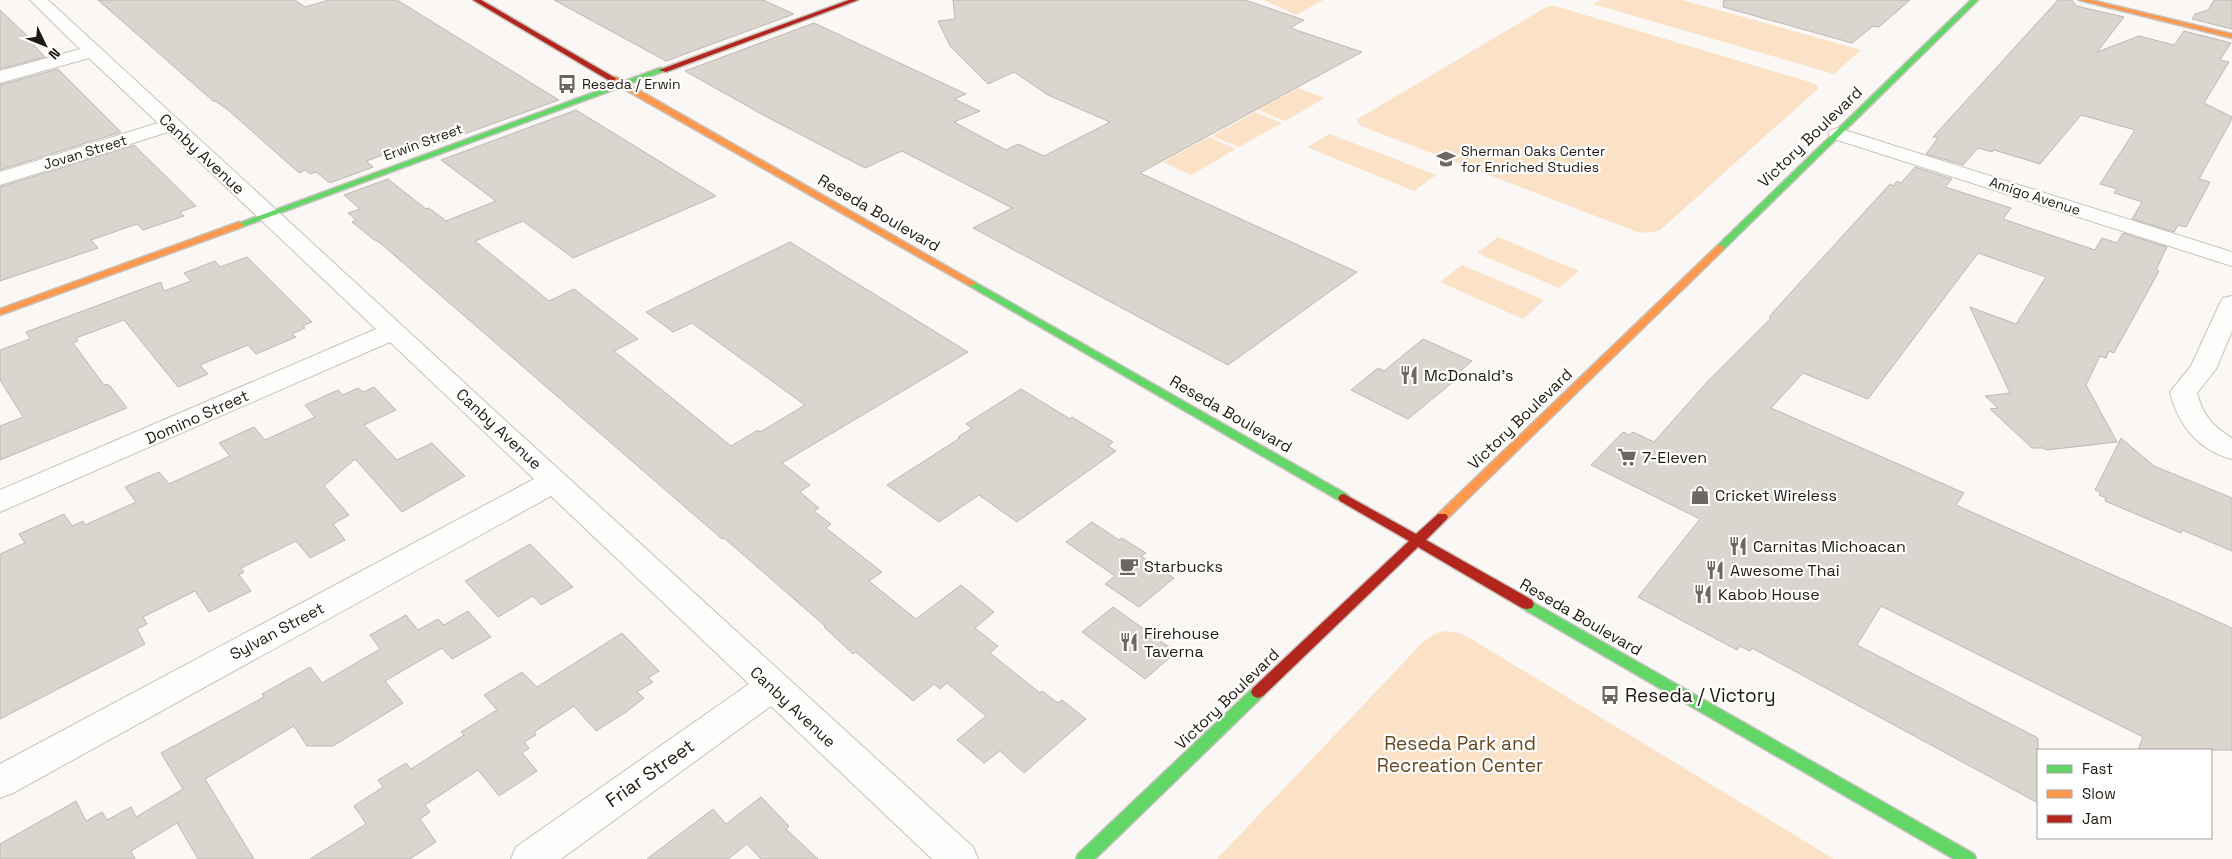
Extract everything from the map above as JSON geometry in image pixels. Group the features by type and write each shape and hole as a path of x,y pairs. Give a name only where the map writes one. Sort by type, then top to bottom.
{"main road":[{"name":"Reseda Boulevard","path":"476,0 1968,859"},
{"name":"Erwin Street","path":"0,312 855,0"},
{"name":"Victory Boulevard","path":"1084,859 1975,0"},
{"path":"2082,0 2232,36"}],"street":[{"name":"Canby Avenue","path":"38,0 394,331 771,687 959,859"},
{"path":"0,77 93,51"},
{"name":"Jovan Street","path":"0,179 171,125"},
{"name":"Amigo Avenue","path":"1838,134 2232,259"},
{"path":"2232,303 2203,369 2183,392 2188,414 2207,436 2232,450"},
{"name":"Domino Street","path":"0,502 394,331"},
{"name":"Sylvan Street","path":"0,782 554,481"},
{"name":"Friar Street","path":"530,859 771,687"}],"green space":[{"path":"1264,0 1323,0 1296,15"},
{"path":"1600,0 1682,0 1861,50 1834,74 1593,4"},
{"path":"1548,6 1555,6 1813,83 1819,88 1659,231 1640,233 1361,126 1356,120"},
{"path":"1298,88 1325,98 1285,121 1258,110"},
{"path":"1255,112 1282,123 1239,147 1212,136"},
{"path":"1330,134 1436,175 1414,191 1307,147"},
{"path":"1209,137 1236,149 1191,175 1163,162"},
{"path":"1498,237 1579,271 1559,288 1477,253"},
{"path":"1462,265 1544,300 1523,319 1440,282"},
{"name":"Reseda Park and Recreation Center","path":"1446,631 1459,633 1473,640 1834,859 1217,859 1424,641 1437,633"}],"building":[{"path":"98,0 295,0 305,7 329,0 397,0 559,100 425,148 419,143 366,161 373,167 330,183 316,172 310,174 305,170 299,173 227,109 213,101"},
{"path":"554,0 763,0 794,14 666,61"},
{"path":"953,0 1245,0 1304,20 1290,28 1362,52 1140,173 1357,272 1228,365 973,228 1012,208 902,151 865,168 765,116 685,71 814,23 966,94 954,99 980,111 954,122 1006,150 1018,144 1044,156 1110,122 1048,95 1014,72 988,84 950,46 938,21 955,19"},
{"path":"1724,0 1910,0 1879,27 1873,26 1852,43 1723,7"},
{"path":"2058,0 2072,0 2076,6 2124,17 2097,52 2139,36 2174,45 2184,31 2231,43 2220,60 2229,62 2204,103 2232,117 2232,119 2199,179 2210,182 2186,227 2178,225 2174,232 2132,219 2142,202 2114,193 2117,189 2100,184 2135,130 2081,115 2040,164 1994,150 1992,152 1978,148 1963,165 1926,154 1938,138 1933,137"},
{"path":"2214,0 2232,0 2232,29 2192,19 2195,14 2208,10"},
{"path":"0,10 35,43 33,44 45,57 0,69"},
{"path":"58,69 121,132 0,170 0,85"},
{"path":"576,110 716,196 573,258 523,221 475,241 549,301 574,289 638,339 614,351 731,446 758,430 760,432 805,405 692,323 673,332 646,312 790,242 968,352 782,463 810,485 800,492 819,508 814,511 831,524 826,528 882,572 869,581 916,619 961,585 994,612 975,628 998,646 990,653 1040,693 1042,691 1058,703 1062,700 1086,719 1024,773 1000,751 984,763 957,740 986,716 947,683 940,689 934,684 913,701 856,652 853,654 825,626 724,538 722,539 379,242 352,222 356,220 348,213 360,209 344,195 388,179 426,209 429,208 446,221 496,201 441,160"},
{"path":"134,145 196,206 180,212 184,216 143,230 137,224 91,240 98,248 0,281 0,187"},
{"path":"1915,167 1952,179 1945,187 2011,208 2003,219 2095,250 2102,238 2117,243 2123,233 2167,247 2156,270 2159,271 2114,353 2109,351 2106,358 2100,356 2086,385 2117,442 2046,450 2043,448 2032,448 1990,409 1998,408 1985,396 2010,393 1970,307 2016,324 2046,277 1978,253 1868,399 1803,373 1771,408 1964,493 1956,505 2232,628 2232,750 2138,749 2143,737 1881,606 1857,645 2038,738 2037,802 1752,648 1750,651 1740,646 1737,650 1638,597 1700,519 1591,465 1623,432 1629,435 1633,432 1654,442 1708,381 1771,318 1769,317 1890,184 1893,186 1897,181 1901,183"},
{"path":"247,257 312,322 303,326 305,328 292,334 296,337 256,354 248,345 200,365 208,374 178,387 124,320 76,338 78,341 73,343 104,385 110,386 127,408 0,460 0,426 23,417 0,380 0,350 30,339 26,332 161,282 164,291 191,281 184,273 215,261 220,267"},
{"name":"McDonald's","path":"1423,339 1472,361 1450,380 1453,382 1408,419 1351,390 1378,368 1384,371"},
{"path":"374,387 396,410 364,425 397,460 432,443 465,476 402,512 355,459 324,486 349,515 333,524 345,540 310,558 296,541 241,568 244,572 239,575 251,591 209,612 195,591 143,617 147,624 137,629 145,644 0,719 0,554 25,543 19,534 64,514 72,526 83,521 85,525 136,502 125,487 159,472 169,484 230,456 219,443 254,427 265,440 315,417 305,405 338,390 343,395 358,388 363,392"},
{"path":"1021,389 1070,419 1072,417 1113,442 1108,446 1116,451 1017,522 979,495 939,522 887,485 960,438 958,437 972,428 966,424"},
{"path":"2121,438 2154,466 2232,498 2232,551 2182,530 2181,533 2105,501 2106,498 2099,495 2101,493 2095,490"},
{"name":"Starbucks","path":"1092,522 1119,540 1122,538 1146,553 1141,556 1174,578 1139,607 1105,584 1115,576 1066,542"},
{"path":"530,544 573,587 541,605 533,596 498,617 465,581"},
{"name":"Firehouse Taverna","path":"1113,607 1176,652 1145,679 1082,632"},
{"path":"468,611 491,637 452,659 442,648 385,681 403,703 333,746 307,746 294,726 205,779 254,859 198,859 177,823 131,851 135,859 0,859 0,844 76,801 86,821 102,812 107,820 131,807 136,817 183,789 161,753 264,697 262,694 310,667 322,683 380,649 370,635 406,615 418,630 438,619 444,625"},
{"path":"622,633 659,671 648,678 653,682 637,692 644,698 626,712 596,731 574,706 534,732 536,735 524,742 529,748 522,753 537,771 499,796 478,770 425,805 430,812 420,819 436,842 410,859 310,859 366,824 354,806 383,787 378,780 406,763 411,769 464,735 461,732 497,710 484,695 522,672 537,687"},
{"path":"761,797 789,826 786,829 818,859 761,859 747,844 728,859 647,859 713,809 726,824"}],"traffic: fast":[{"path":"1720,248 1975,0"},
{"path":"239,225 663,70"},
{"path":"971,283 1344,498"},
{"path":"1527,604 1968,859"},
{"path":"1084,859 1258,692"}],"traffic: slow":[{"path":"2082,0 2232,36"},
{"path":"613,79 971,283"},
{"path":"0,312 239,225"},
{"path":"1442,517 1720,248"}],"traffic: jam":[{"path":"476,0 613,79"},
{"path":"663,70 855,0"},
{"path":"1344,498 1527,604"},
{"path":"1258,692 1442,517"}],"place":[{"name":"Reseda / Erwin","path":"567,84"},
{"name":"Sherman Oaks Center for Enriched Studies","path":"1446,159"},
{"name":"McDonald's","path":"1409,375"},
{"name":"7-Eleven","path":"1627,457"},
{"name":"Cricket Wireless","path":"1700,495"},
{"name":"Carnitas Michoacan","path":"1738,546"},
{"name":"Starbucks","path":"1129,566"},
{"name":"Awesome Thai","path":"1715,570"},
{"name":"Kabob House","path":"1703,594"},
{"name":"Firehouse Taverna","path":"1129,642"},
{"name":"Reseda / Victory","path":"1610,695"}]}
